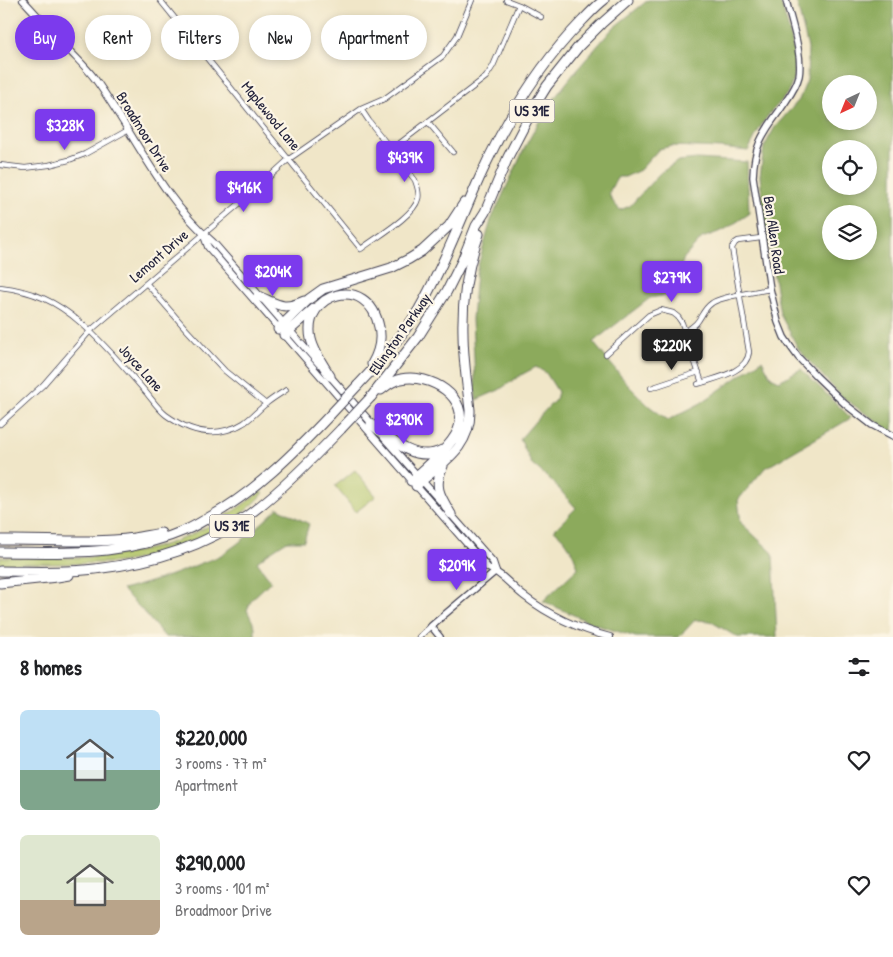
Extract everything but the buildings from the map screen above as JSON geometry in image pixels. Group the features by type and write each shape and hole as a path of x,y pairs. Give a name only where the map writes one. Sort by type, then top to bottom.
{"highway":[{"name":"Ellington Parkway","path":"0,552 105,550 129,547 155,540 188,529 226,508 280,465 358,386 406,328 419,308 450,247 502,132 539,71 565,38 604,0"},
{"name":"Ellington Parkway","path":"0,570 94,570 163,556 198,544 246,517 298,472 371,398 409,350 433,315 455,275 476,226 485,212 508,157 547,86 579,46 628,0"},
{"path":"258,296 275,304 293,306 309,299 323,289 391,268 409,260 422,252 449,226 480,178"},
{"path":"416,481 445,462 460,447 466,436 470,410 463,331 464,302 470,264 485,212"},
{"path":"284,330 323,302 335,296 342,294 355,295 367,302 377,318 380,336 375,359 358,386"},
{"path":"284,330 309,299"},
{"path":"323,302 311,320 310,334 313,345 330,376"},
{"path":"371,398 386,386 399,379 413,378 435,383 453,397 458,406 460,425 456,436 416,481"},
{"path":"372,424 402,447 412,451 426,454 439,452 444,448"},
{"path":"445,462 438,478 438,490 451,514"},
{"path":"0,540 107,541 154,535 188,524 226,508"},
{"path":"0,583 57,577 94,570"}],"main road":[{"name":"Broadmoor Drive","path":"23,0 94,77 161,182 185,214 213,242 284,330 330,376 372,424 416,481 451,514 493,562 496,571"},
{"name":"Broadmoor Drive","path":"204,234 208,247 284,330 416,481 488,568 496,571 524,596 551,614 589,631 610,637"}],"street":[{"name":"Maplewood Lane","path":"160,0 361,249 413,210 418,199 418,188 415,180 391,150"},
{"name":"Lemont Drive","path":"0,424 43,385 90,331 147,284 289,159 361,109 384,99 443,56 458,36 472,0"},
{"path":"506,0 541,17"},
{"name":"Ben Allen Road","path":"786,0 799,54 799,78 792,93 766,130 758,145 753,177 761,238 778,322 790,346 816,376 862,418 893,436"},
{"path":"361,109 391,150 486,78 519,5"},
{"path":"428,122 453,152"},
{"path":"0,165 25,168 69,160 97,148 128,130"},
{"path":"606,354 649,315 660,310 678,316 685,331 700,383 738,369 745,364 749,352 732,248 738,241 761,238"},
{"path":"147,284 225,371 266,404"},
{"name":"Joyce Lane","path":"0,286 38,295 66,311 90,331 166,414 195,430 212,432 239,426 251,419 266,404 286,390"},
{"path":"685,331 697,324 712,303 720,299 770,289"},
{"path":"651,388 698,372"},
{"path":"419,637 496,571"},
{"path":"431,626 440,637"}],"green space":[{"path":"648,0 780,0 792,41 794,73 790,88 764,121 748,151 672,146 659,149 640,170 625,177 618,177 610,191 610,197 620,210 630,206 659,174 678,161 697,159 747,162 749,214 724,230 702,238 684,258 673,294 650,298 593,342 629,386 649,406 668,420 701,403 762,360 771,377 779,381 801,369 851,418 764,469 738,500 741,523 773,553 777,637 737,637 710,621 695,620 679,637 636,637 593,624 543,601 578,568 569,547 554,530 576,508 553,482 531,463 520,439 556,399 558,392 546,373 536,367 499,390 476,400 472,319 476,273 491,220 526,145 546,109 613,28"},
{"path":"796,0 893,0 893,433 842,397 799,350 780,314 764,215 760,176 764,147 775,127 799,100 807,80 808,48"},
{"path":"355,470 376,496 356,512 335,486"},
{"path":"260,492 263,492 263,494 253,505 225,524 183,545 159,554 112,563 0,564 0,557 92,557 116,555 161,546 201,530 221,519"},
{"path":"278,508 309,524 304,541 287,541 257,562 271,581 252,599 247,610 255,627 255,637 165,637 122,590 152,582 218,556 244,539"}]}
